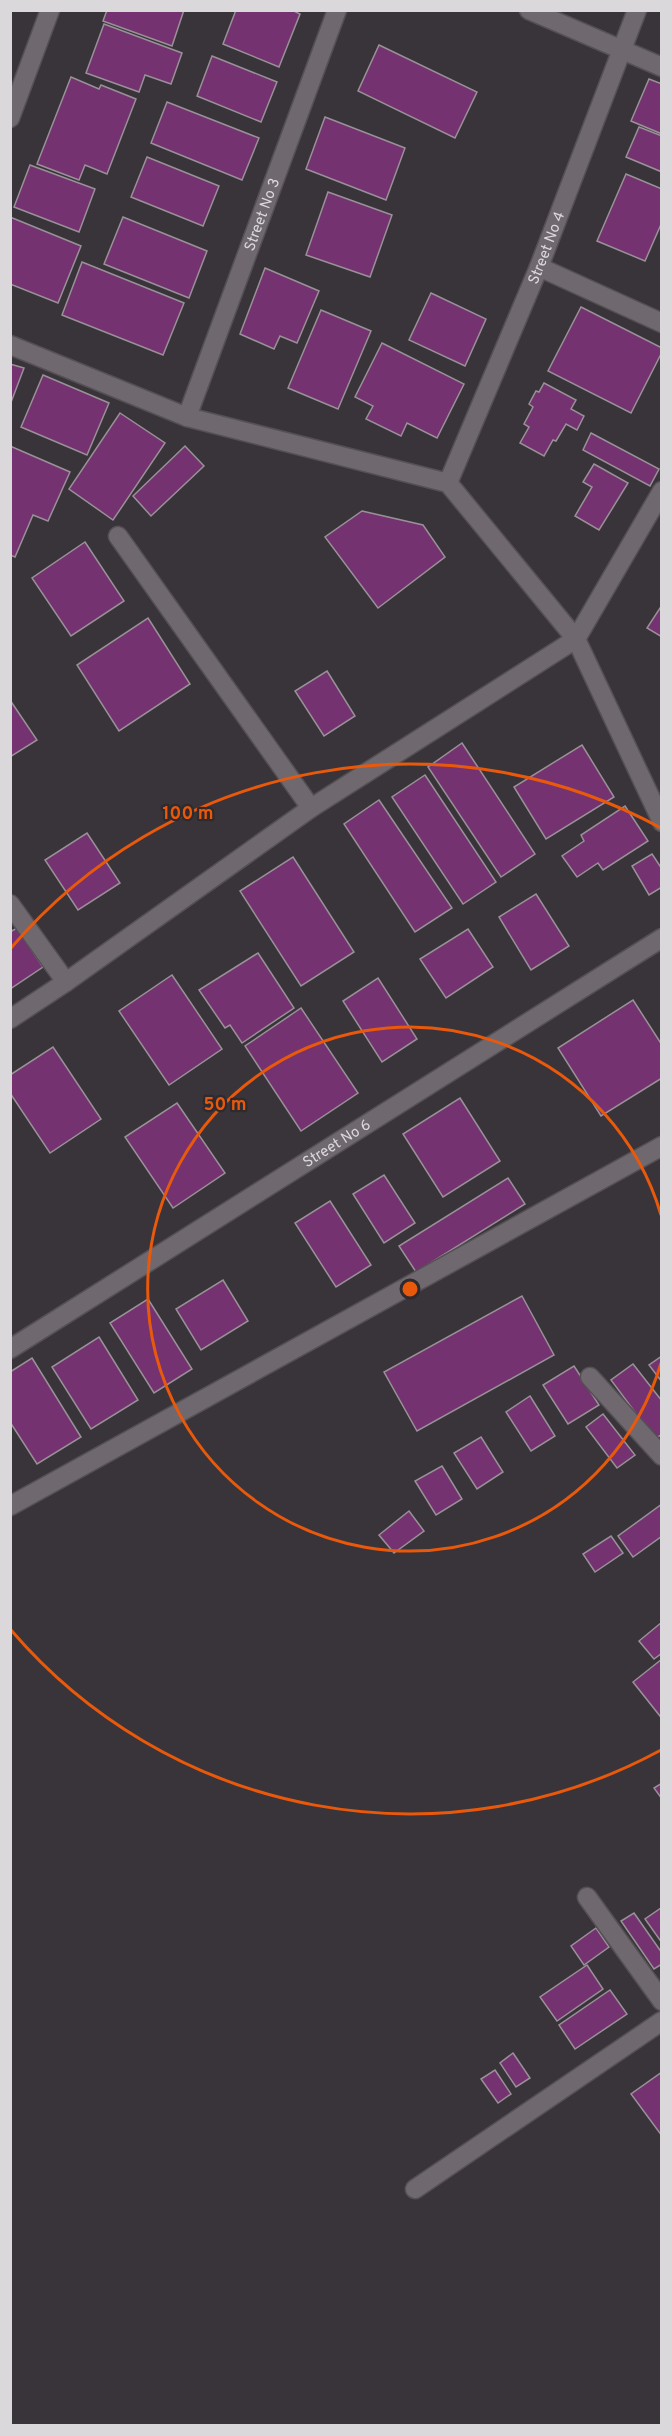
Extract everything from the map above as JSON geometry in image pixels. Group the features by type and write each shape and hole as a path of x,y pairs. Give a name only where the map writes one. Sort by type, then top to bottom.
{"street":[{"path":"10,118 50,10"},
{"name":"Street No 3","path":"187,417 337,10"},
{"path":"529,10 662,67"},
{"name":"Street No 4","path":"448,483 539,267 637,10"},
{"path":"539,267 662,323"},
{"path":"10,345 187,417 448,483 576,639 662,822"},
{"path":"10,1019 66,982 311,807 576,639 662,491"},
{"path":"118,536 311,807"},
{"path":"10,904 66,982"},
{"name":"Street No 6","path":"10,1349 662,938"},
{"path":"10,1506 662,1146"},
{"path":"590,1377 662,1456"},
{"path":"587,1897 662,2001"},
{"path":"415,2189 662,2022"}],"building":[{"path":"107,10 184,10 172,46 103,21"},
{"path":"236,10 292,10 300,14 279,67 223,44"},
{"path":"104,24 182,53 171,84 145,75 139,92 86,73"},
{"path":"379,45 477,92 455,138 358,91"},
{"path":"212,56 277,82 261,122 197,96"},
{"path":"71,77 99,89 101,85 136,99 107,174 85,165 79,180 37,164"},
{"path":"649,79 662,84 662,134 631,121"},
{"path":"167,102 259,138 242,180 151,143"},
{"path":"325,117 405,148 386,200 306,169"},
{"path":"639,127 662,136 662,172 626,157"},
{"path":"147,157 219,186 203,226 131,197"},
{"path":"30,165 95,189 79,232 14,207"},
{"path":"626,174 662,189 662,222 645,261 597,241"},
{"path":"328,192 392,215 370,277 306,255"},
{"path":"10,217 81,246 58,303 10,284"},
{"path":"123,217 207,251 189,298 104,264"},
{"path":"82,262 184,303 163,355 62,315"},
{"path":"265,268 319,291 297,343 280,336 274,349 240,334"},
{"path":"431,293 486,319 465,366 409,340"},
{"path":"581,307 662,348 631,413 548,371"},
{"path":"321,310 371,331 338,409 288,388"},
{"path":"382,343 464,384 437,438 407,423 401,436 366,419 373,406 355,397"},
{"path":"10,364 24,368 10,405"},
{"path":"43,375 109,403 87,455 21,427"},
{"path":"544,383 576,400 571,409 584,416 577,430 566,424 544,456 520,443 529,427 524,424 533,407 529,404 536,391 539,392"},
{"path":"120,413 165,443 113,520 69,489"},
{"path":"591,433 659,469 650,486 583,450"},
{"path":"10,446 70,472 48,521 33,515 15,557 10,555"},
{"path":"185,446 204,466 151,516 133,496"},
{"path":"594,464 628,483 599,530 575,516 592,487 583,482"},
{"path":"362,511 423,525 445,557 378,608 325,537"},
{"path":"85,542 124,601 71,636 32,578"},
{"path":"662,605 662,637 647,628"},
{"path":"148,618 190,684 119,731 77,665"},
{"path":"327,671 355,716 324,736 295,691"},
{"path":"10,700 37,740 10,757"},
{"path":"462,743 535,854 501,877 428,767"},
{"path":"582,745 614,797 546,839 514,787"},
{"path":"425,775 496,882 463,904 392,797"},
{"path":"379,800 452,908 415,932 344,824"},
{"path":"625,806 648,841 603,870 598,863 577,877 562,856 584,841 581,835"},
{"path":"87,833 120,883 78,910 45,860"},
{"path":"652,854 662,869 662,887 649,895 632,866"},
{"path":"293,857 354,952 301,986 240,891"},
{"path":"536,894 569,946 531,970 499,917"},
{"path":"17,928 43,967 10,989 10,932"},
{"path":"468,929 493,967 446,998 420,959"},
{"path":"258,953 294,1008 242,1043 230,1025 225,1028 199,990"},
{"path":"172,975 222,1049 169,1085 119,1011"},
{"path":"378,978 417,1039 382,1062 343,1001"},
{"path":"633,1000 662,1045 662,1078 601,1116 558,1048"},
{"path":"301,1008 358,1093 301,1131 245,1046"},
{"path":"53,1047 101,1119 50,1153 10,1093 10,1075"},
{"path":"460,1098 500,1161 443,1197 403,1134"},
{"path":"177,1103 225,1173 173,1208 125,1137"},
{"path":"384,1175 415,1223 384,1243 353,1194"},
{"path":"508,1178 525,1204 416,1272 399,1246"},
{"path":"330,1201 371,1265 336,1287 295,1223"},
{"path":"223,1280 248,1321 201,1350 176,1309"},
{"path":"522,1296 554,1355 417,1431 384,1372"},
{"path":"148,1299 192,1369 154,1393 110,1323"},
{"path":"99,1337 138,1400 91,1429 52,1367"},
{"path":"662,1356 662,1382 649,1365"},
{"path":"32,1358 81,1437 37,1464 10,1422 10,1372"},
{"path":"633,1364 662,1401 662,1434 655,1439 611,1380"},
{"path":"574,1366 599,1405 568,1424 543,1385"},
{"path":"530,1396 555,1436 531,1451 506,1412"},
{"path":"603,1414 635,1455 617,1468 586,1427"},
{"path":"481,1437 503,1472 477,1489 454,1453"},
{"path":"442,1466 462,1499 436,1515 415,1481"},
{"path":"662,1504 662,1536 633,1557 618,1536"},
{"path":"409,1511 424,1531 394,1553 379,1535"},
{"path":"611,1536 623,1553 595,1572 583,1554"},
{"path":"662,1622 662,1653 654,1659 639,1641"},
{"path":"662,1659 662,1714 660,1716 633,1682"},
{"path":"662,1783 662,1799 654,1788"},
{"path":"662,1909 662,1943 645,1919"},
{"path":"634,1913 662,1953 662,1964 654,1969 621,1921"},
{"path":"596,1928 609,1947 584,1965 571,1946"},
{"path":"587,1965 603,1989 557,2021 540,1997"},
{"path":"610,1990 627,2014 575,2049 559,2025"},
{"path":"513,2053 530,2078 516,2087 500,2063"},
{"path":"495,2070 511,2094 498,2103 481,2079"},
{"path":"662,2072 662,2136 631,2094"}]}
